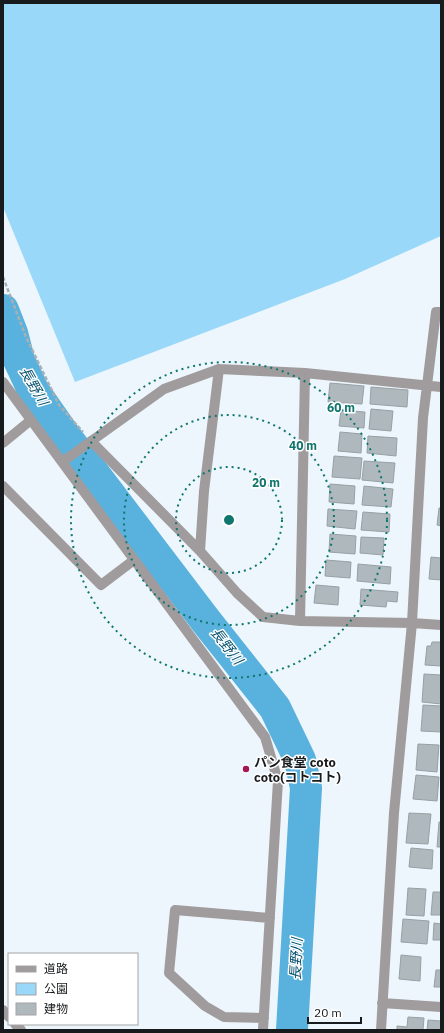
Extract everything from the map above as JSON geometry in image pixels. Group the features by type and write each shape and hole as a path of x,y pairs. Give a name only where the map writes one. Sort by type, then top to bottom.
{"street":[{"path":"381,1030 394,813 412,623 423,426 436,312 441,312"},
{"path":"200,551 204,490 219,369"},
{"path":"62,462 164,389 219,369 305,373 441,387"},
{"path":"300,621 305,373"},
{"path":"3,382 265,737 278,781 263,1030"},
{"path":"3,443 31,420"},
{"path":"91,442 200,551 237,593 263,617 300,621 441,625"},
{"path":"3,486 101,585 134,560"},
{"path":"264,1018 224,1017 205,1006 169,972 175,910 270,918"},
{"path":"382,1003 441,1008"}],"path":[{"path":"3,277 26,337 59,405 91,442"}],"green space":[{"path":"3,3 441,3 441,236 345,279 75,382 3,207"}],"building":[{"path":"330,383 364,386 362,404 328,402"},
{"path":"371,387 408,390 407,407 370,404"},
{"path":"371,409 393,411 391,431 369,429"},
{"path":"341,410 365,412 364,428 339,426"},
{"path":"340,432 362,434 361,453 338,451"},
{"path":"368,436 397,438 396,456 367,453"},
{"path":"334,456 362,458 360,479 332,477"},
{"path":"364,461 395,463 393,483 362,480"},
{"path":"330,484 355,486 354,504 329,502"},
{"path":"364,486 393,489 391,507 362,505"},
{"path":"439,508 441,508 441,526 437,525"},
{"path":"328,509 357,511 355,529 327,526"},
{"path":"363,512 390,514 389,532 361,530"},
{"path":"330,534 356,536 355,554 329,552"},
{"path":"361,537 384,538 383,555 360,553"},
{"path":"431,557 441,558 441,580 429,579"},
{"path":"326,560 351,562 350,578 325,576"},
{"path":"358,564 391,567 390,584 357,581"},
{"path":"316,585 339,587 338,605 314,603"},
{"path":"361,589 398,592 397,602 387,601 386,607 360,605"},
{"path":"432,642 441,642 441,666 425,665 427,646 431,646"},
{"path":"424,674 441,675 441,704 422,702"},
{"path":"423,705 441,706 441,732 421,731"},
{"path":"418,744 439,745 437,772 416,770"},
{"path":"416,775 439,777 437,801 413,799"},
{"path":"409,813 431,814 428,844 406,843"},
{"path":"439,822 441,822 441,847 437,847"},
{"path":"411,848 433,850 432,869 409,867"},
{"path":"408,888 426,889 424,916 406,915"},
{"path":"433,892 441,892 441,915 431,915"},
{"path":"403,919 429,921 427,944 401,942"},
{"path":"434,923 441,924 441,940 433,940"},
{"path":"401,955 421,957 420,981 399,979"},
{"path":"436,970 441,970 441,987 434,987"},
{"path":"408,1017 424,1018 423,1030 397,1030 397,1026 407,1027"},
{"path":"428,1020 441,1021 441,1030 427,1030"}],"waterway":[{"name":"長野川","path":"3,310 12,333 19,360 33,390 63,433 206,621 275,708 300,760 306,788 292,1030"}],"place":[{"name":"パン食堂 coto coto(コトコト)","path":"246,769"}]}
